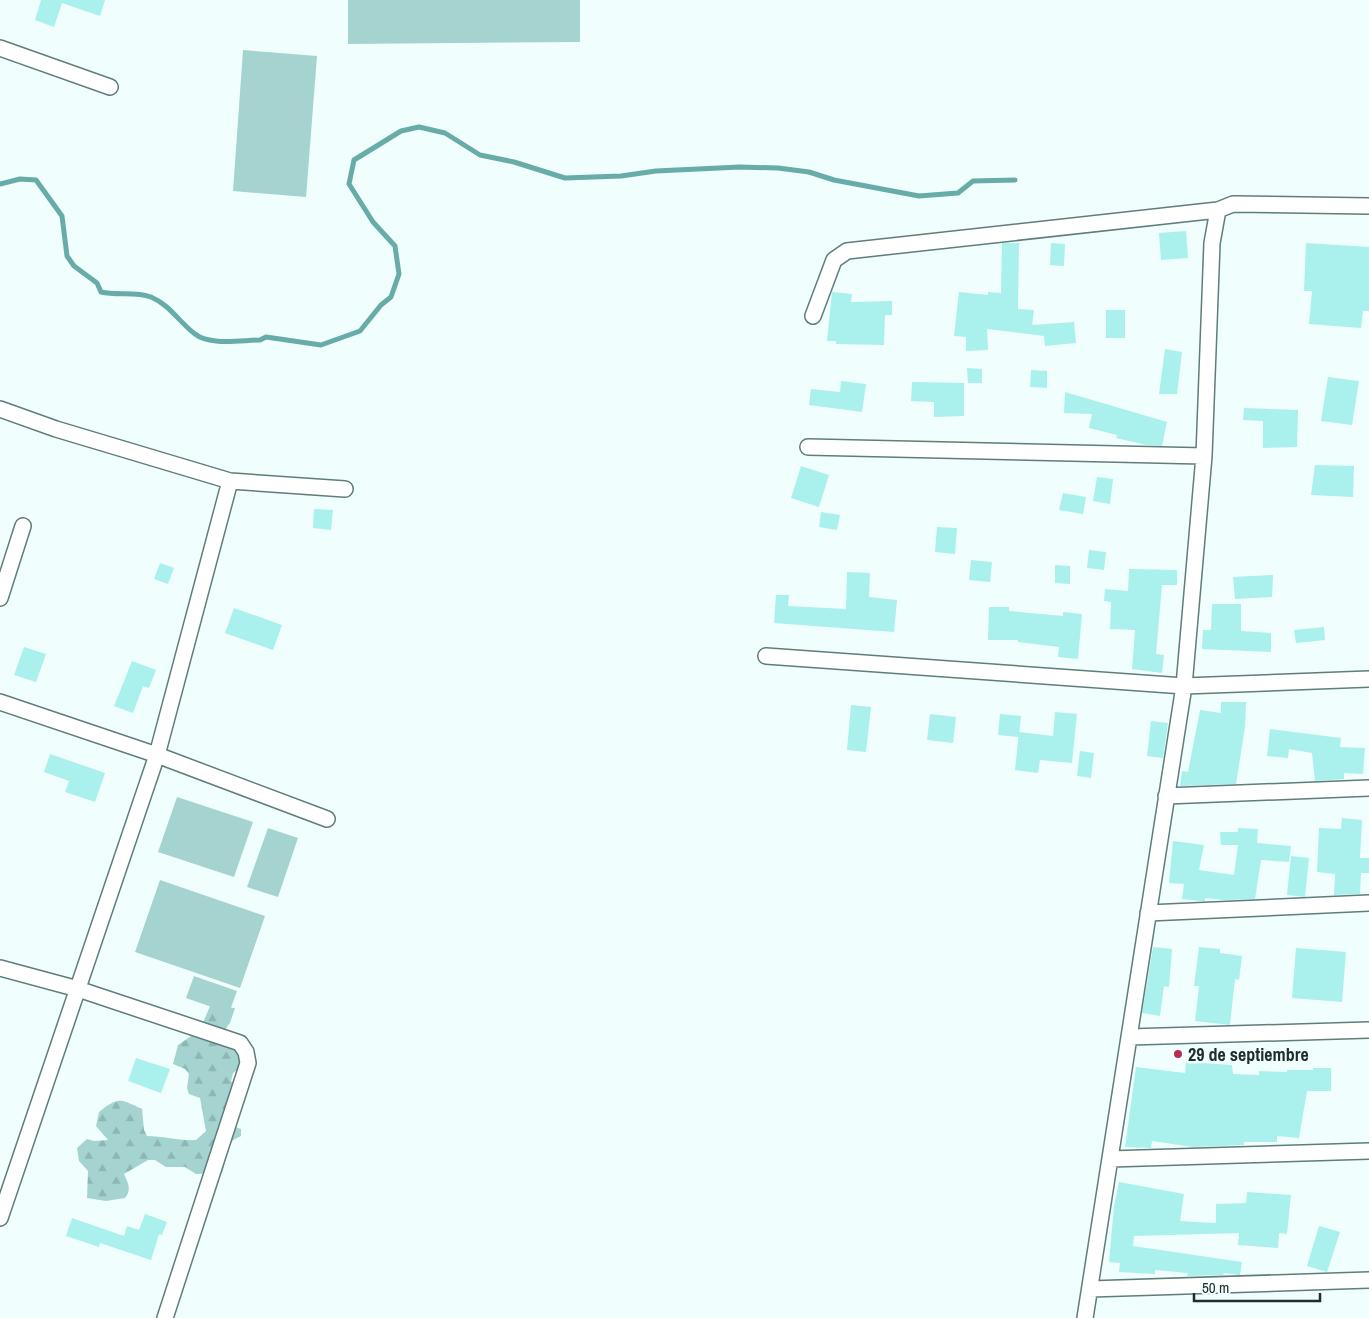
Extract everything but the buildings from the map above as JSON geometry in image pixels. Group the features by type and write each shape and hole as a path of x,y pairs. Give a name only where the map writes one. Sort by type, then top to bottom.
{"street":[{"path":"0,48 110,86"},
{"path":"813,316 834,260 847,251 1218,210 1233,204 1369,206"},
{"path":"1085,1318 1184,686 1204,456 1212,243 1218,210"},
{"path":"0,409 56,429 230,481 345,489"},
{"path":"808,447 1204,456"},
{"path":"0,1218 157,755 230,481"},
{"path":"0,598 23,526"},
{"path":"766,656 1184,686 1369,679"},
{"path":"0,702 157,755 327,819"},
{"path":"1166,796 1369,788"},
{"path":"1148,913 1369,903"},
{"path":"0,968 78,989 240,1043 246,1052 248,1063 165,1318"},
{"path":"1129,1037 1369,1030"},
{"path":"1110,1159 1369,1151"},
{"path":"1090,1288 1369,1280"}],"green space":[{"path":"348,0 580,0 580,42 348,44"},
{"path":"243,50 317,56 306,197 233,191"},
{"path":"177,797 253,822 234,877 158,852"},
{"path":"268,828 298,838 278,897 247,887"},
{"path":"160,880 265,916 240,988 135,952"},
{"path":"194,976 237,991 229,1013 186,998"},
{"path":"210,1006 235,1008 230,1023 222,1033 237,1046 242,1066 233,1073 231,1081 236,1086 233,1105 224,1113 224,1120 229,1125 241,1129 241,1136 230,1143 226,1151 222,1173 196,1174 185,1167 166,1167 155,1160 148,1160 124,1174 129,1189 125,1198 106,1201 87,1198 88,1171 79,1161 77,1148 87,1139 94,1141 108,1140 96,1126 99,1112 111,1103 124,1101 142,1109 144,1130 147,1136 196,1140 206,1131 200,1098 189,1094 187,1088 189,1074 185,1069 173,1064 178,1045 200,1030"}],"waterway":[{"path":"0,184 20,179 36,180 62,216 67,256 74,266 97,283 101,292 139,294 158,300 195,334 209,340 226,342 260,340 266,337 321,345 360,331 381,305 391,297 399,274 395,246 373,222 349,184 354,160 401,131 419,127 445,133 480,155 514,162 565,178 621,176 656,171 740,167 778,168 809,172 834,180 919,196 958,193 973,181 1015,180"}],"place":[{"name":"29 de septiembre","path":"1178,1054"}]}
